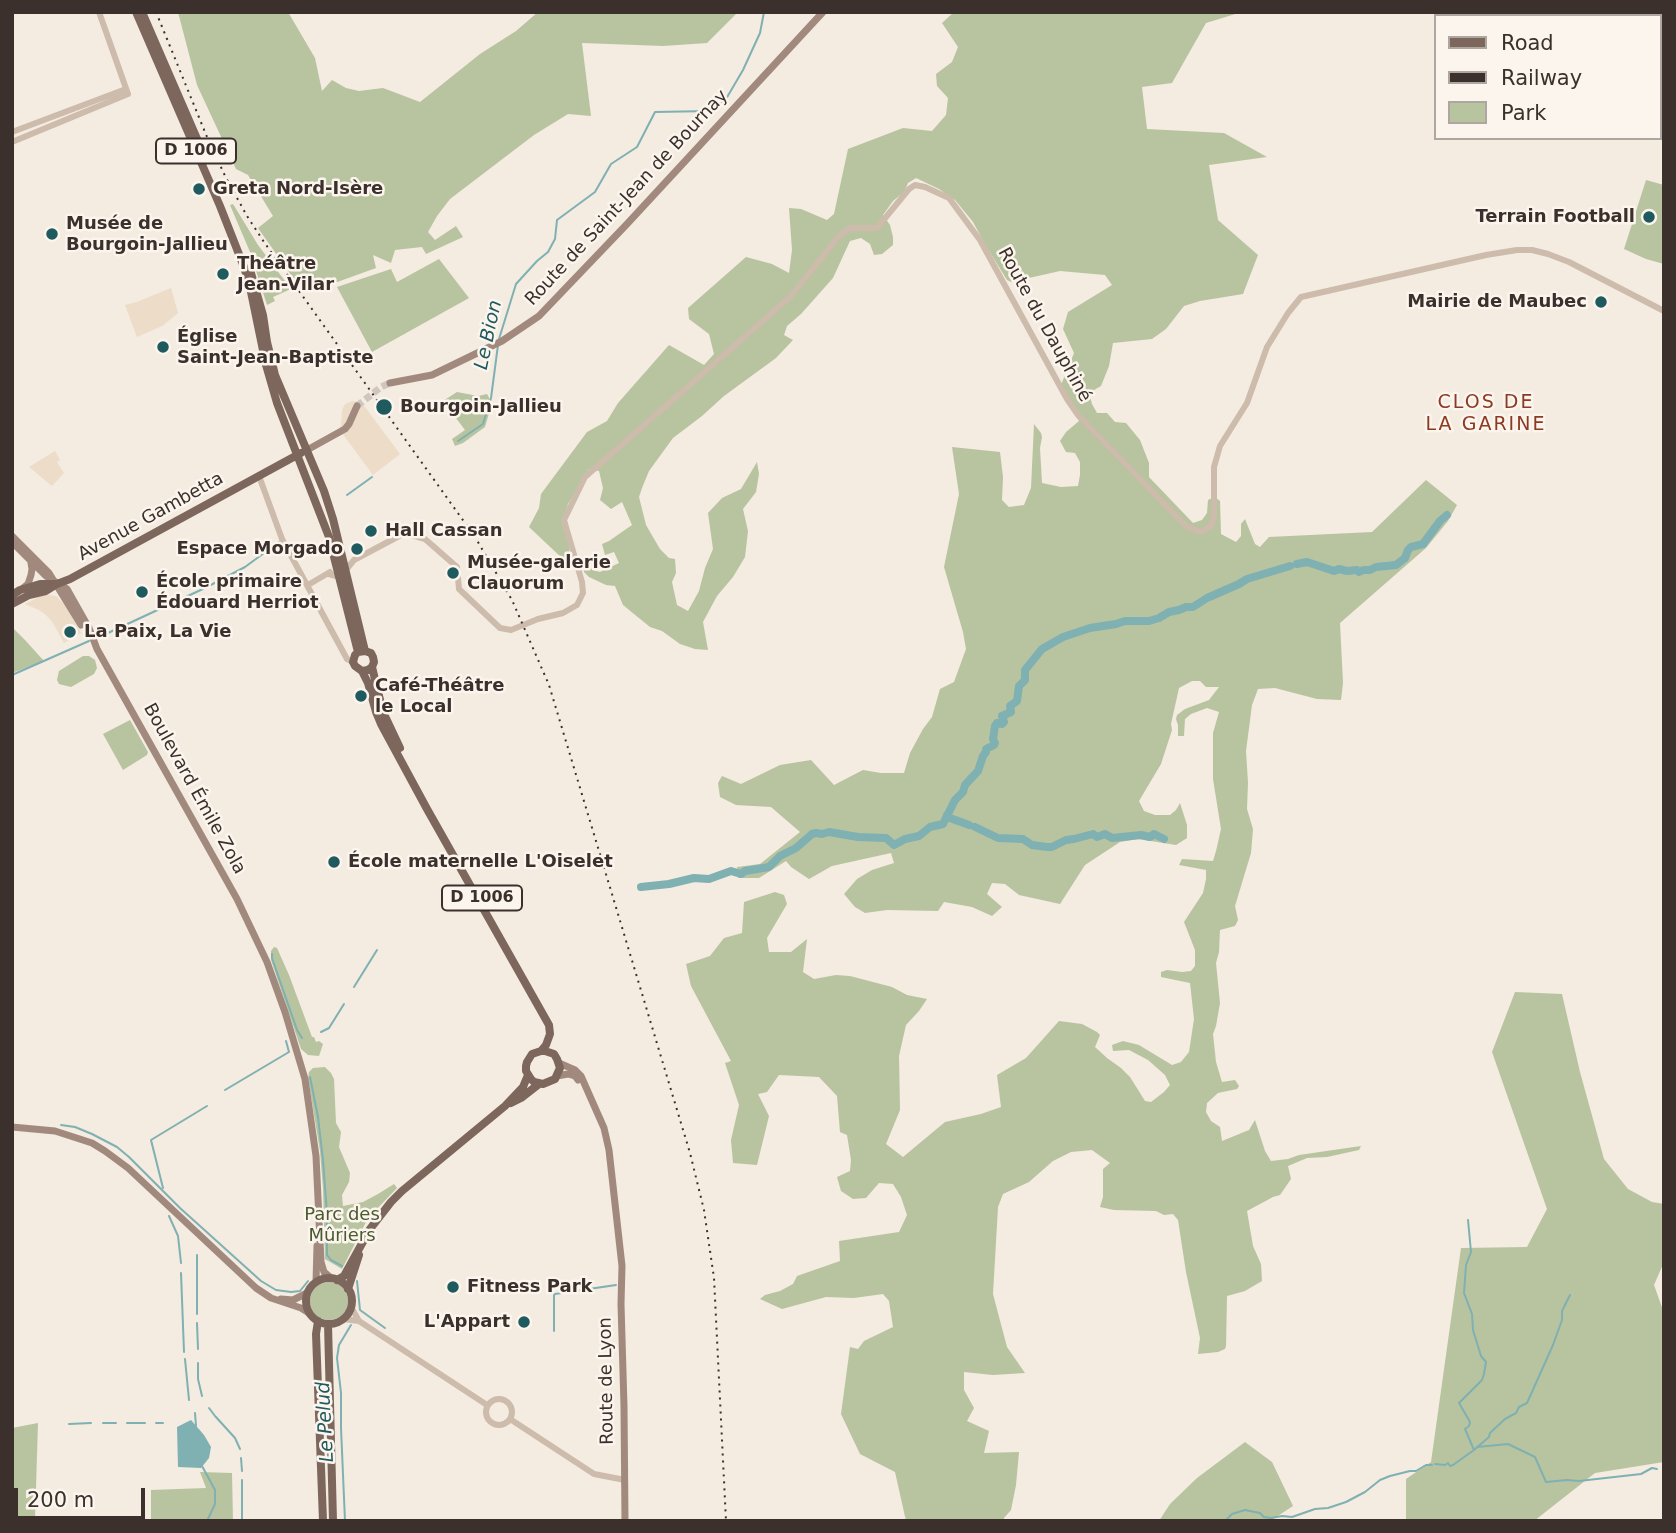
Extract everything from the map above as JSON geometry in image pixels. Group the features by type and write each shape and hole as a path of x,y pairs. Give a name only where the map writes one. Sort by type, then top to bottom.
{"main road":[{"name":"D 1006","path":"136,12 254,292 266,365 283,421 343,567"},
{"name":"D 1006","path":"142,12 248,264 273,367 333,519 358,655"},
{"name":"Route de Saint-Jean de Bournay","path":"390,383 432,375 502,341 539,316 628,224 823,12"},
{"path":"307,450 349,424 356,406"},
{"name":"D 1006","path":"283,421 290,426 299,444 307,450"},
{"name":"Avenue Gambetta","path":"57,584 307,450"},
{"path":"12,536 57,584"},
{"path":"12,542 30,562 57,584"},
{"path":"16,592 28,584 32,569 30,562"},
{"path":"16,592 40,584 57,584"},
{"path":"12,604 57,584"},
{"name":"Boulevard Émile Zola","path":"57,584 93,641 237,899 260,947 285,1013 305,1079 316,1157 319,1232"},
{"path":"370,653 374,662 372,667 362,671 355,666 358,655 370,653"},
{"name":"D 1006","path":"372,667 383,712 397,744 551,1021 555,1031 554,1055"},
{"name":"D 1006","path":"362,671 391,743 549,1025 549,1038 541,1051"},
{"path":"316,1282 344,1276 377,1219 402,1191 505,1107 523,1087 528,1076 526,1066 529,1058 541,1051 554,1055 559,1063 575,1070 581,1076 596,1107 607,1139 621,1249 621,1280"},
{"path":"557,1076 559,1063"},
{"path":"505,1107 539,1084 551,1082 557,1076 568,1074 578,1079 600,1129 605,1150 621,1280"},
{"path":"528,1076 539,1084"},
{"path":"12,1126 55,1131 92,1143 136,1175 264,1293 302,1308 318,1321 328,1324 343,1319 351,1307 351,1295 348,1289 322,1268 319,1232"},
{"path":"264,1293 293,1300 307,1293 316,1282 319,1232"},
{"path":"348,1289 363,1242"},
{"name":"Route de Lyon","path":"621,1280 626,1521"},
{"path":"307,1293 306,1307 309,1313"},
{"path":"318,1321 316,1334 323,1521"},
{"path":"328,1324 332,1521"}],"street":[{"path":"99,12 127,91"},
{"path":"12,132 127,91"},
{"path":"12,142 127,91"},
{"name":"Route du Dauphiné","path":"343,567 401,535 408,534 425,538 457,567 459,589 500,628 512,630 532,621 563,614 577,605 583,593 582,582 564,520 585,477 791,296 839,236 850,228 877,228 909,189 915,186 925,187 949,198 980,240 1078,415 1185,526 1201,533 1211,526 1214,517 1214,467 1220,446 1247,403 1267,347 1301,297 1486,255 1532,250 1569,262 1664,311"},
{"path":"259,477 282,539 343,650 358,655"},
{"path":"308,585 329,574 332,568 343,567"},
{"path":"351,1307 359,1321"},
{"path":"343,1319 359,1321 487,1405"},
{"path":"497,1398 506,1400 512,1409 510,1419 499,1425 491,1423 486,1415 487,1405 497,1398"},
{"path":"510,1419 594,1474 625,1480"}],"green space":[{"path":"178,12 288,12 315,58 322,91 332,80 346,88 359,91 383,88 420,102 538,12 738,12 707,43 663,46 582,43 591,116 568,114 534,135 450,199 428,232 435,240 456,226 463,237 426,254 422,247 395,250 391,263 373,255 376,268 303,292 258,228 273,216 248,175 236,169 197,85"},
{"path":"954,12 1242,12 1206,23 1172,83 1142,87 1147,129 1224,133 1267,157 1209,165 1218,220 1258,255 1243,294 1184,306 1166,329 1152,339 1113,343 1109,366 1101,386 1089,393 1092,404 1097,413 1107,413 1115,422 1126,423 1140,440 1149,463 1149,477 1193,523 1202,520 1207,513 1208,500 1215,497 1220,501 1221,534 1236,542 1241,536 1241,524 1245,519 1255,544 1260,547 1269,537 1372,532 1426,480 1457,505 1426,548 1340,623 1343,683 1341,700 1317,699 1275,688 1258,689 1252,705 1246,751 1247,809 1253,829 1251,853 1235,906 1238,920 1235,926 1220,930 1216,963 1220,1003 1213,1034 1216,1062 1222,1082 1235,1080 1239,1086 1237,1089 1218,1093 1207,1103 1206,1112 1211,1121 1220,1127 1222,1141 1249,1130 1255,1120 1271,1161 1361,1146 1359,1150 1307,1158 1288,1166 1291,1179 1280,1195 1247,1211 1253,1246 1261,1264 1262,1281 1245,1291 1227,1296 1226,1346 1218,1352 1198,1354 1200,1338 1178,1220 1173,1214 1164,1215 1156,1211 1100,1207 1103,1197 1103,1169 1110,1163 1092,1150 1071,1152 1053,1161 1029,1182 1003,1194 998,1207 993,1294 1007,1347 1025,1373 993,1375 964,1372 964,1390 974,1408 967,1421 989,1431 984,1453 1019,1452 1011,1510 1004,1521 906,1521 895,1472 860,1454 841,1414 850,1347 858,1349 864,1341 893,1327 889,1301 883,1294 854,1298 826,1297 782,1309 760,1299 793,1284 797,1276 840,1261 839,1241 899,1232 907,1215 893,1184 879,1183 866,1198 853,1199 841,1191 837,1177 850,1171 847,1135 840,1132 837,1096 819,1077 779,1075 767,1092 758,1094 769,1116 757,1165 733,1163 731,1140 739,1105 725,1063 731,1061 691,986 686,964 710,956 724,938 742,933 744,902 775,892 784,895 787,904 767,938 769,952 791,952 807,939 803,972 814,979 836,975 850,976 927,999 906,1025 899,1056 900,1110 886,1144 903,1157 945,1122 1001,1107 997,1075 1026,1058 1059,1021 1082,1024 1097,1032 1100,1035 1095,1047 1130,1077 1145,1101 1151,1102 1170,1085 1165,1075 1148,1060 1129,1050 1113,1051 1112,1045 1123,1041 1139,1045 1172,1065 1181,1062 1189,1052 1194,1019 1190,983 1161,977 1161,972 1191,971 1195,966 1195,950 1184,922 1203,893 1206,870 1179,865 1182,859 1213,861 1216,851 1221,829 1213,779 1213,733 1219,712 1207,708 1191,714 1185,719 1184,736 1178,736 1176,719 1185,709 1209,700 1219,687 1206,687 1200,681 1192,681 1179,688 1172,730 1161,764 1139,801 1144,811 1155,815 1170,815 1180,803 1187,825 1187,838 1176,845 1138,839 1120,842 1085,865 1060,904 1019,895 1005,884 992,883 987,894 1002,907 992,916 972,907 944,902 938,911 887,910 865,913 855,907 844,894 857,879 872,870 894,863 891,853 832,866 809,879 786,861 759,878 738,878 737,867 760,864 800,832 771,807 736,805 720,797 718,783 722,776 741,784 780,765 811,760 834,785 863,770 904,773 910,753 932,717 940,689 954,682 966,649 944,567 959,494 952,447 1000,452 1002,500 1009,507 1024,505 1031,488 1034,424 1042,437 1042,483 1061,487 1078,486 1080,462 1075,453 1066,452 1060,441 1079,421 1059,390 1074,353 1063,329 1068,312 1112,285 1105,275 1060,271 1011,282 1007,280 973,222 955,200 916,178 908,183 904,192 883,215 890,225 893,245 882,254 874,255 870,244 861,238 850,241 833,278 787,326 784,335 793,340 776,358 673,438 649,471 639,497 646,525 660,549 669,558 675,559 676,573 672,582 677,605 688,611 699,591 713,549 708,513 722,498 741,489 757,462 759,474 756,492 743,509 748,531 745,557 717,596 703,622 708,650 680,644 662,631 650,627 623,605 615,586 606,585 584,572 582,558 593,570 600,572 619,563 614,552 605,555 602,544 632,525 622,502 611,509 600,500 603,488 599,471 589,469 568,504 562,523 570,557 564,560 529,527 539,508 541,494 587,432 607,421 618,403 669,345 704,365 714,354 709,334 689,319 688,308 746,257 772,264 789,273 792,250 789,208 801,209 827,220 834,214 848,149 903,128 932,131 946,115 948,98 937,86 936,74 952,62 958,47 942,23"},
{"name":"Terrain Football","path":"1646,180 1664,185 1664,264 1624,249"},
{"path":"233,204 258,245 291,289 273,297 275,301 267,305 250,252 230,205"},
{"path":"439,259 469,298 372,352 337,287 391,269 397,282"},
{"path":"457,392 478,396 487,394 492,403 485,427 455,446 452,439 465,430 443,401"},
{"path":"12,627 25,640 44,661 12,673"},
{"path":"83,656 95,660 97,668 94,674 71,687 59,684 59,671"},
{"path":"130,720 148,752 123,770 103,734"},
{"path":"274,947 277,948 289,975 312,1037 323,1044 319,1056 308,1055 301,1049 271,960"},
{"path":"1515,992 1562,994 1604,1159 1628,1189 1652,1202 1664,1204 1664,1262 1654,1285 1664,1313 1664,1462 1595,1473 1534,1521 1406,1521 1406,1479 1431,1462 1461,1248 1527,1247 1547,1209 1492,1052"},
{"name":"Parc des Mûriers","path":"325,1067 334,1079 336,1123 341,1132 339,1147 350,1173 349,1182 342,1195 343,1206 363,1202 394,1184 397,1188 365,1224 342,1269 325,1259 320,1151 308,1078 313,1068"},
{"path":"329,1282 343,1287 348,1301 343,1315 329,1320 315,1315 310,1301 315,1287"},
{"path":"38,1423 35,1520 38,1521 12,1521 12,1428"},
{"path":"1245,1442 1272,1462 1293,1506 1270,1521 1159,1521 1170,1504 1197,1478"},
{"path":"200,1472 232,1473 233,1521 151,1521 151,1490 206,1488"}],"shaded area":[{"path":"171,288 178,313 162,326 137,337 125,305"},
{"path":"352,401 365,407 400,454 373,475 339,429 342,410 345,404"},
{"path":"55,451 60,460 57,462 64,473 52,486 29,467"},
{"path":"49,595 56,596 66,606 81,633 64,643 46,615 25,604"}],"water":[{"path":"191,1420 211,1447 209,1458 201,1468 178,1467 177,1427"}],"waterway":[{"name":"Le Bion","path":"499,339 516,284 548,252 555,239 557,220 595,192 611,164 637,147 655,112 710,111 726,99 760,33 764,12"},
{"name":"Le Bion","path":"458,441 483,424 491,398 498,345"},
{"name":"Le Bion","path":"347,495 372,477"},
{"path":"1297,564 1307,562 1334,571 1339,569 1359,572 1396,565 1405,558 1411,547 1423,544 1447,515"},
{"name":"Le Bion","path":"95,639 245,567 279,542"},
{"path":"641,887 694,878 709,879 731,871 741,874 769,867 780,856 816,833 886,838 894,845 919,836 930,827 943,824 955,800 978,771 986,749 995,743 995,726 997,723 1002,724 1002,716 1011,712 1010,706 1017,701 1019,686 1025,680 1025,670 1042,649 1063,637 1090,628 1125,621 1149,621 1169,612 1193,607 1247,579 1290,566"},
{"name":"Le Bion","path":"12,675 89,641"},
{"path":"947,815 969,825"},
{"path":"975,827 998,838 1023,839 1032,845 1047,847 1093,834 1097,837 1105,834 1112,838 1141,835 1150,837 1154,834 1164,839"},
{"name":"Le Pelud","path":"354,987 377,950"},
{"name":"Le Pelud","path":"272,954 302,1038"},
{"name":"Le Pelud","path":"321,1032 329,1028 344,1004"},
{"name":"Le Pelud","path":"225,1090 289,1052 286,1041"},
{"name":"Le Pelud","path":"310,1077 323,1160 327,1255 342,1266"},
{"name":"Le Pelud","path":"163,1188 151,1140 207,1106"},
{"path":"61,1125 75,1127 117,1147 261,1281 276,1290 291,1292 300,1291 308,1281"},
{"name":"Le Pelud","path":"169,1216 178,1236 181,1263"},
{"path":"1435,1464 1453,1465 1474,1450 1465,1429 1470,1422 1459,1403 1482,1380 1486,1362 1481,1356 1473,1330 1472,1314 1464,1293 1466,1265 1471,1252 1468,1220"},
{"path":"197,1255 197,1314"},
{"name":"Le Pelud","path":"181,1273 184,1352"},
{"name":"Le Pelud","path":"357,1281 360,1310 385,1328"},
{"path":"554,1331 555,1294 616,1285"},
{"path":"1474,1450 1505,1419 1527,1403 1553,1345 1562,1320 1562,1311 1570,1295"},
{"path":"197,1323 198,1349"},
{"name":"Le Pelud","path":"345,1521 341,1393 337,1358 339,1345 351,1325"},
{"name":"Le Pelud","path":"185,1359 189,1400"},
{"path":"198,1363 202,1396"},
{"path":"209,1408 235,1438 240,1449"},
{"name":"Le Pelud","path":"195,1413 196,1426"},
{"path":"69,1424 91,1423"},
{"path":"103,1423 116,1423"},
{"path":"127,1423 145,1423"},
{"path":"156,1423 163,1423"},
{"path":"1477,1447 1508,1444 1535,1457 1546,1482 1641,1474 1652,1468 1657,1469"},
{"path":"241,1458 242,1471"},
{"path":"1225,1521 1232,1514 1245,1510 1271,1518 1292,1517 1315,1509 1328,1508 1365,1492 1380,1480 1432,1465"},
{"name":"Le Pelud","path":"202,1466 215,1490 215,1504 207,1521"},
{"path":"242,1480 242,1521"}],"tunnel":[{"path":"357,406 390,383"}],"railway":[{"path":"156,12 207,137 247,216 475,537 512,600 549,685 690,1153 704,1210 714,1278 726,1521"}],"place":[{"name":"Greta Nord-Isère","path":"199,189"},
{"name":"Terrain Football","path":"1649,217"},
{"name":"Musée de Bourgoin-Jallieu","path":"52,234"},
{"name":"Théâtre Jean-Vilar","path":"223,274"},
{"name":"Mairie de Maubec","path":"1601,302"},
{"name":"Église Saint-Jean-Baptiste","path":"163,347"},
{"name":"Bourgoin-Jallieu","path":"384,407"},
{"name":"Hall Cassan","path":"371,531"},
{"name":"Espace Morgado","path":"357,549"},
{"name":"Musée-galerie Clauorum","path":"453,573"},
{"name":"École primaire Édouard Herriot","path":"142,592"},
{"name":"La Paix, La Vie","path":"70,632"},
{"name":"Café-Théâtre le Local","path":"361,696"},
{"name":"École maternelle L'Oiselet","path":"334,862"},
{"name":"Fitness Park","path":"453,1287"},
{"name":"L'Appart","path":"524,1322"}],"district":[{"name":"CLOS DE LA GARINE","path":"1486,414"}]}
